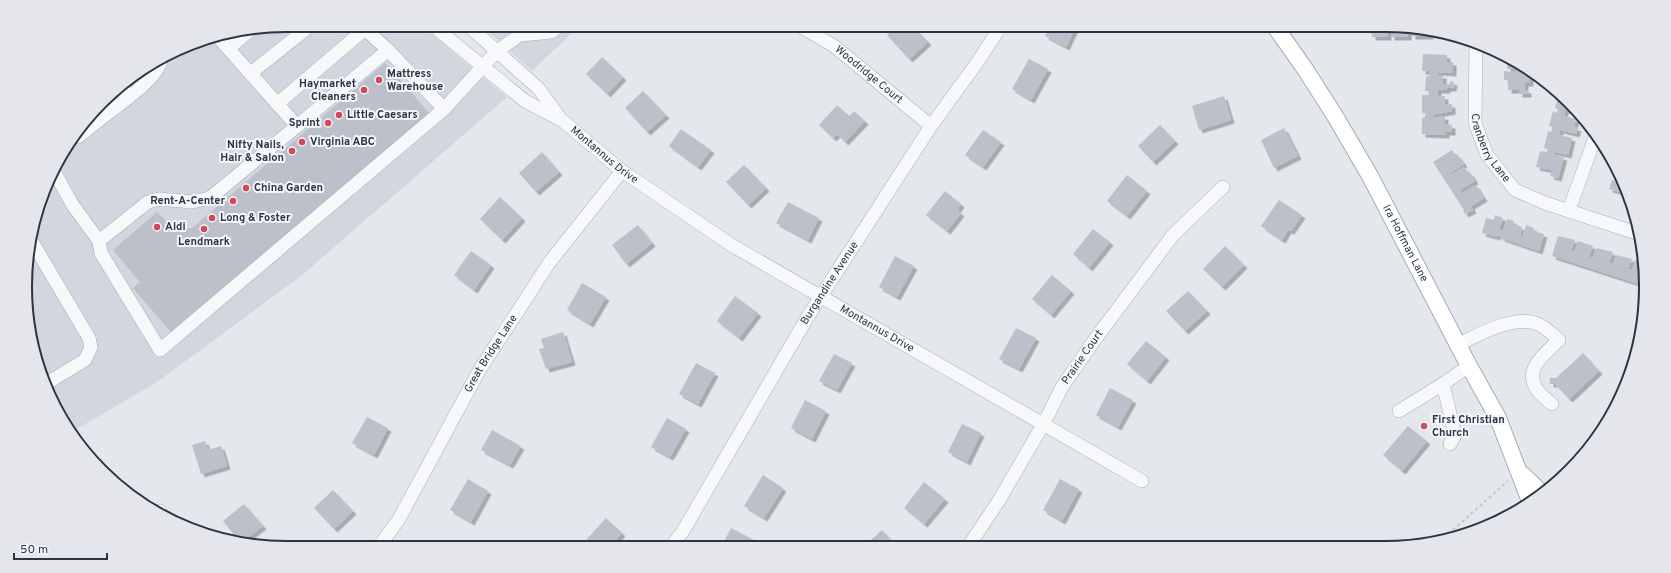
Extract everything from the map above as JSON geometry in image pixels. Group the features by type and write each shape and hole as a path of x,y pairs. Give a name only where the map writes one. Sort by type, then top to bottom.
{"main road":[{"name":"Ira Hoffman Lane","path":"1278,32 1305,69 1335,116 1370,176 1469,366 1498,418 1528,496"},
{"name":"Ira Hoffman Lane","path":"1519,471 1538,489"}],"street":[{"path":"251,73 302,32"},
{"path":"277,104 363,32"},
{"path":"367,32 388,50 444,109"},
{"name":"Montannus Drive","path":"441,32 525,101 563,121 622,170 733,246 1044,423 1142,481"},
{"name":"Montannus Drive","path":"475,32 538,89 563,121"},
{"path":"57,176 72,204 99,241 101,253 160,350 444,109 497,51 520,35 551,32"},
{"name":"Woodridge Court","path":"810,32 834,46 932,126"},
{"name":"Burgandine Avenue","path":"675,541 687,524 807,318 932,126 979,60 997,32"},
{"path":"229,48 243,36"},
{"path":"222,41 297,126"},
{"name":"Cranberry Lane","path":"1476,49 1475,123 1487,155 1515,190 1633,232"},
{"path":"99,241 148,202 159,199 192,202 210,198 388,50"},
{"path":"96,118 126,98 149,80 160,65"},
{"path":"124,91 126,98"},
{"path":"1568,210 1593,142"},
{"name":"Great Bridge Lane","path":"383,541 399,519 480,369 549,263 622,170"},
{"name":"Prairie Court","path":"972,541 998,502 1044,423 1062,387 1096,338 1173,235 1223,187"},
{"path":"35,247 89,338 90,347 85,360 50,381"},
{"path":"1458,345 1506,324 1525,321 1540,325 1559,340 1536,364 1532,373 1532,381 1536,389 1552,404"},
{"path":"1399,411 1469,366"},
{"path":"1443,384 1455,435 1450,444"}],"path":[{"path":"1451,532 1519,471"}],"shaded area":[{"path":"286,32 429,32 507,97 301,276 157,382 76,429 66,414 51,384 41,352 34,320 32,286 34,253 41,221 51,189 75,145 95,119 119,95 145,75 174,58 189,51 237,37 253,34"},
{"path":"488,32 573,32 532,71"}],"building":[{"path":"890,32 919,32 928,42 909,59 887,35"},
{"path":"1047,32 1073,32 1066,47 1045,36"},
{"path":"1372,32 1388,32 1388,37 1372,37"},
{"path":"1391,32 1408,33 1408,37 1391,37"},
{"path":"1412,34 1429,36 1412,36"},
{"path":"1423,54 1447,55 1447,62 1453,62 1453,73 1438,72 1438,75 1443,75 1443,84 1450,84 1450,81 1454,82 1453,88 1438,90 1438,96 1445,96 1445,105 1452,104 1452,111 1432,115 1433,118 1445,116 1445,124 1452,125 1452,132 1446,132 1446,135 1422,134 1422,118 1425,117 1426,113 1422,113 1422,95 1429,95 1430,91 1425,91 1426,76 1429,76 1430,71 1422,71"},
{"path":"602,57 623,77 607,94 586,74"},
{"path":"1029,59 1048,69 1031,100 1012,89"},
{"path":"385,63 428,113 171,332 133,288 140,282 113,250 157,212 173,230 192,228"},
{"path":"1507,63 1530,78 1530,83 1525,83 1525,90 1528,90 1528,94 1519,94 1519,90 1508,90 1508,80 1504,80 1504,71 1515,72 1515,69 1507,69"},
{"path":"643,91 666,115 647,132 625,108"},
{"path":"1224,96 1231,120 1199,130 1192,106"},
{"path":"1557,100 1568,111 1565,110 1564,116 1576,119 1574,127 1578,128 1576,134 1560,130 1559,135 1572,138 1568,155 1555,152 1555,155 1564,157 1558,178 1550,176 1552,170 1536,167 1540,151 1547,152 1548,149 1544,148 1548,131 1551,132 1553,127 1549,126 1553,111 1557,113 1558,109 1555,108"},
{"path":"837,105 849,116 854,111 865,121 845,142 837,134 833,138 819,125"},
{"path":"1160,125 1175,141 1153,162 1138,146"},
{"path":"1284,128 1298,156 1274,168 1261,140"},
{"path":"681,129 711,150 698,167 669,146"},
{"path":"983,130 1001,142 983,167 965,155"},
{"path":"1452,150 1464,164 1450,173 1451,175 1464,167 1468,174 1470,172 1475,181 1460,190 1462,193 1476,185 1484,198 1471,206 1473,210 1465,214 1463,211 1464,210 1433,162"},
{"path":"542,152 559,172 536,192 519,173"},
{"path":"744,165 766,188 748,205 726,182"},
{"path":"1127,175 1147,191 1127,216 1107,201"},
{"path":"1612,180 1616,181 1621,192 1609,189"},
{"path":"945,191 961,204 957,210 961,213 947,231 926,215"},
{"path":"500,197 522,218 502,240 480,219"},
{"path":"1279,200 1302,215 1291,231 1288,230 1282,240 1261,226"},
{"path":"788,202 819,218 808,240 776,223"},
{"path":"1495,215 1503,218 1499,230 1503,231 1507,219 1514,221 1513,224 1522,227 1520,237 1522,237 1526,225 1534,228 1533,231 1544,234 1539,251 1501,238 1502,237 1497,235 1497,237 1482,233 1486,218 1494,220"},
{"path":"638,225 652,243 626,264 612,245"},
{"path":"1093,229 1110,242 1089,268 1073,254"},
{"path":"1558,236 1575,240 1571,251 1574,252 1578,241 1593,246 1589,257 1593,258 1597,248 1613,252 1609,263 1613,264 1616,255 1632,259 1628,269 1632,270 1635,260 1637,261 1639,284 1552,256"},
{"path":"1225,246 1244,265 1222,287 1203,269"},
{"path":"471,251 491,265 474,290 454,275"},
{"path":"895,256 914,266 897,297 879,287"},
{"path":"1052,275 1071,291 1051,315 1032,299"},
{"path":"582,283 606,297 590,324 567,310"},
{"path":"1188,291 1207,311 1185,331 1166,311"},
{"path":"735,296 758,313 739,338 717,321"},
{"path":"1016,328 1036,338 1019,369 999,359"},
{"path":"563,332 572,362 546,369 539,349 544,348 541,339"},
{"path":"1146,341 1166,357 1147,381 1127,364"},
{"path":"1583,353 1599,371 1569,399 1555,384 1550,384 1550,378 1556,378"},
{"path":"834,354 852,363 837,390 819,381"},
{"path":"696,363 715,373 698,404 679,394"},
{"path":"1110,388 1133,400 1118,427 1096,415"},
{"path":"805,400 826,411 812,439 791,428"},
{"path":"367,417 388,428 374,455 352,443"},
{"path":"667,418 686,429 670,457 651,447"},
{"path":"962,424 981,433 967,462 948,452"},
{"path":"1408,426 1427,441 1402,471 1383,455"},
{"path":"492,430 521,446 510,465 481,450"},
{"path":"205,441 208,450 221,446 227,466 201,474 192,445"},
{"path":"763,475 783,488 764,518 744,506"},
{"path":"468,479 488,491 471,522 450,510"},
{"path":"1060,479 1079,489 1062,521 1043,510"},
{"path":"924,482 945,499 924,524 904,508"},
{"path":"333,490 353,511 334,529 314,508"},
{"path":"244,504 263,526 247,538 235,535 223,521"},
{"path":"606,518 622,533 615,541 589,541 587,539"},
{"path":"731,528 754,540 753,541 724,541"},
{"path":"882,530 892,541 870,541"}],"place":[{"name":"Mattress Warehouse","path":"379,80"},
{"name":"Haymarket Cleaners","path":"364,90"},
{"name":"Little Caesars","path":"339,115"},
{"name":"Sprint","path":"328,123"},
{"name":"Virginia ABC","path":"302,142"},
{"name":"Nifty Nails, Hair & Salon","path":"292,151"},
{"name":"China Garden","path":"246,188"},
{"name":"Rent-A-Center","path":"233,201"},
{"name":"Long & Foster","path":"212,218"},
{"name":"Aldi","path":"157,227"},
{"name":"Lendmark","path":"204,229"},
{"name":"First Christian Church","path":"1424,426"}]}
